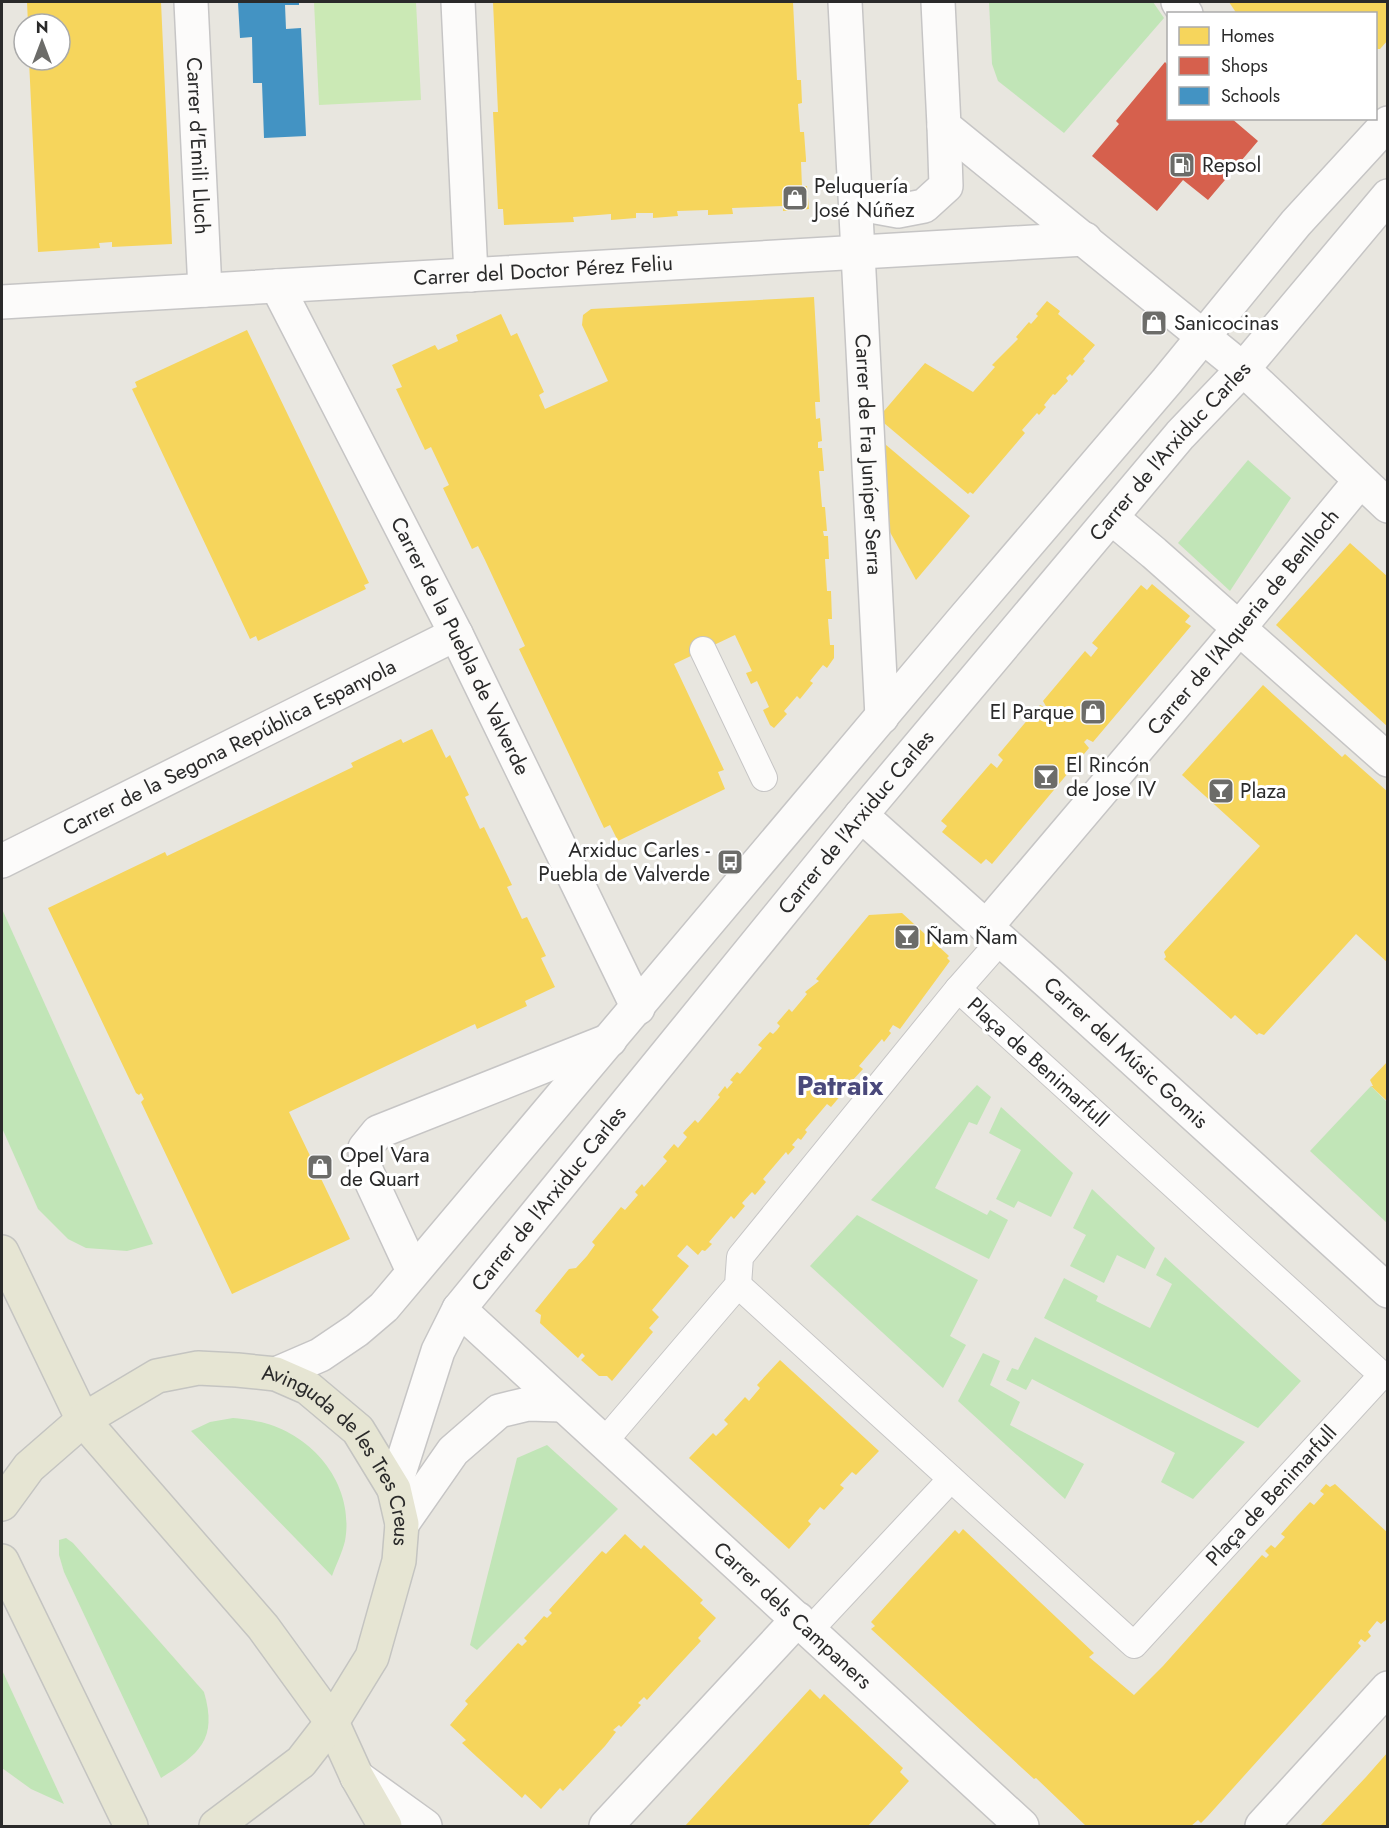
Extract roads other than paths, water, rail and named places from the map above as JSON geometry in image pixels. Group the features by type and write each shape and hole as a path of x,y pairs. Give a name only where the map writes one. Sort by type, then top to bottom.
{"main road":[{"path":"2,1252 83,1420 263,1627 332,1722 357,1777 385,1827"},
{"name":"Avinguda de les Tres Creus","path":"2,1504 29,1467 83,1420 157,1376 198,1368 276,1374 308,1388 358,1430 394,1489 402,1524 399,1561 372,1657 332,1722 301,1762 216,1827"},
{"path":"2,1561 132,1827"}],"street":[{"name":"Carrer d'Emili Lluch","path":"191,2 205,290"},
{"path":"458,2 471,275"},
{"name":"Carrer de Fra Juníper Serra","path":"845,2 882,717"},
{"path":"855,191 876,207 898,211 924,206 946,186 938,2"},
{"path":"276,1374 320,1355 357,1330 384,1307 1203,337 1296,223 1388,122 1377,110"},
{"path":"944,126 1243,369 1388,506"},
{"name":"Carrer de l'Arxiduc Carles","path":"394,1489 438,1351 459,1310 861,815 1180,435 1243,369 1388,196"},
{"name":"Carrer del Doctor Pérez Feliu","path":"2,302 1085,239"},
{"name":"Carrer de la Puebla de Valverde","path":"277,286 456,634 638,1008"},
{"name":"Carrer de l'Alqueria de Benlloch","path":"994,934 1360,481"},
{"path":"1112,518 1388,760"},
{"name":"Carrer de la Segona República Espanyola","path":"2,861 456,634"},
{"path":"703,650 764,778"},
{"name":"Carrer del Músic Gomis","path":"861,815 1388,1291"},
{"name":"Plaça de Benimarfull","path":"958,989 1382,1375 1134,1646 738,1285 741,1257 958,989 994,934"},
{"path":"413,1271 366,1170 365,1148 378,1132 610,1040"},
{"path":"603,1443 738,1285"},
{"name":"Carrer dels Campaners","path":"459,1310 1022,1827"},
{"path":"402,1524 453,1451 499,1411 528,1404 562,1405"},
{"path":"606,1827 951,1479"},
{"path":"1262,1827 1388,1688"},
{"path":"357,1777 425,1827"}],"place":[{"name":"Repsol","path":"1182,165"},
{"name":"Peluquería José Núñez","path":"795,198"},
{"name":"Sanicocinas","path":"1154,323"},
{"name":"El Parque","path":"1093,712"},
{"name":"El Rincón de Jose IV","path":"1046,777"},
{"name":"Plaza","path":"1221,791"},
{"name":"Arxiduc Carles - Puebla de Valverde","path":"730,862"},
{"name":"Ñam Ñam","path":"907,937"},
{"name":"Opel Vara de Quart","path":"320,1167"}],"district":[{"name":"Patraix","path":"840,1086"}]}
